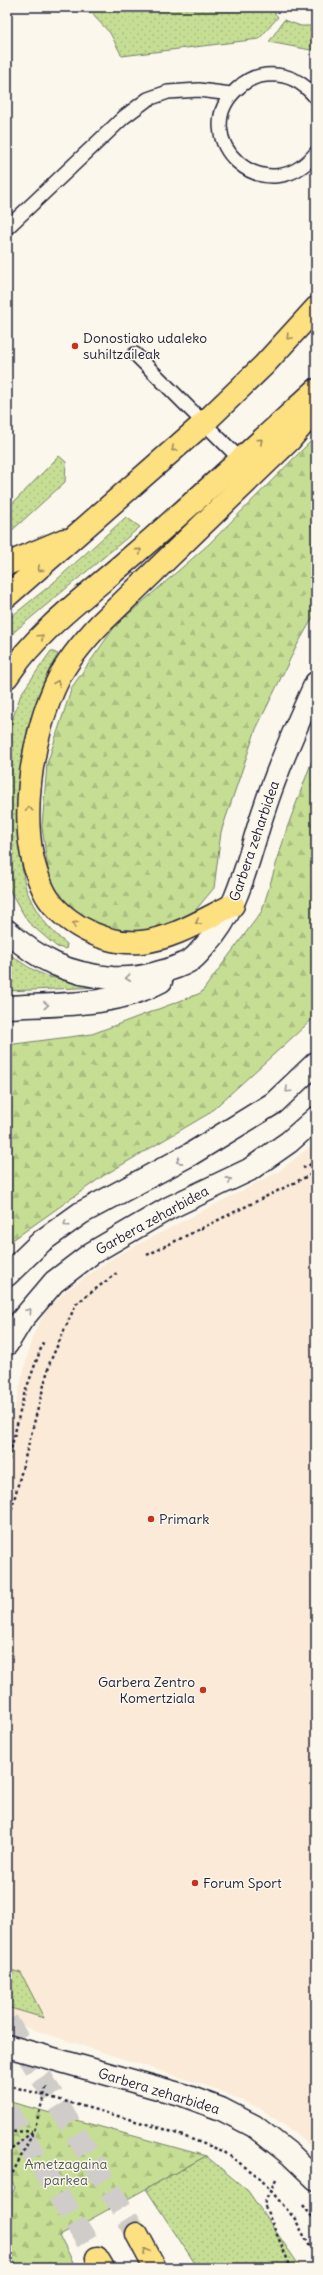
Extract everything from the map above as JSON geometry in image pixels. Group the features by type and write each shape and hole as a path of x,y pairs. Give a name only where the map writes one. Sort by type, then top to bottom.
{"main road":[{"path":"7,596 204,423 264,365 316,308"},
{"path":"280,423 316,379"},
{"path":"7,677 30,646 316,390"},
{"path":"233,905 159,939 141,942 105,939 70,922 55,907 43,890 35,871 30,841 28,803 34,761 46,712 59,678 78,647 98,625 290,440 316,409"},
{"path":"7,564 80,533"},
{"path":"137,2234 155,2268"}],"street":[{"name":"Garbera zeharbidea","path":"7,931 26,949 48,963 72,972 96,977 121,979 145,976 169,970 192,960 209,941 233,905 245,874 265,807 293,732 316,683"},
{"path":"7,1007 94,1003 121,998 148,988 172,975 192,960"},
{"path":"7,1275 42,1241 81,1213 191,1154 274,1103 316,1063"},
{"name":"Garbera zeharbidea","path":"7,1344 21,1321 54,1282 92,1253 169,1208 249,1170 289,1142 316,1118"},
{"name":"Garbera zeharbidea","path":"7,2046 161,2089 221,2109 254,2126 291,2155 316,2179"}],"lane":[{"path":"316,98 307,87 292,78 275,74 258,76 243,83 231,94 223,109 221,126 226,146 231,156 243,168 258,175 274,177 296,170 307,165 316,153"},
{"path":"7,228 118,122 148,99 168,92 199,90 231,94"},
{"path":"135,354 240,459"},
{"path":"289,1142 316,1123"}],"path":[{"path":"302,1168 316,1162"},
{"path":"144,1257 316,1172"},
{"path":"7,1527 50,1362 76,1304 124,1268"},
{"path":"7,1466 24,1395 47,1335"},
{"path":"7,2184 34,2131 43,2095 49,2079"},
{"path":"7,2085 164,2129 222,2151 259,2177 271,2190 295,2219 316,2258"},
{"path":"7,2132 34,2131"},
{"path":"7,2153 34,2131"},
{"path":"282,2181 277,2175 264,2204 291,2268"},
{"path":"303,2204 316,2222"}],"shaded area":[{"name":"Garbera Zentro Komertziala","path":"316,1142 316,2152 297,2134 261,2109 216,2089 7,2021 7,1439 32,1338 45,1312 66,1291 114,1257 278,1172"}],"green space":[{"path":"69,7 269,7 278,17 259,39 122,56 110,33 91,13 72,11"},
{"path":"284,20 301,26 316,26 316,51 269,42"},
{"path":"316,436 316,612 296,647 256,729 221,832 214,888 194,912 172,927 131,937 94,927 60,901 49,876 42,827 47,764 72,687 116,625 209,544"},
{"path":"59,456 66,462 65,482 7,535 7,509"},
{"path":"126,517 140,527 15,631 7,641 7,620 52,584"},
{"path":"51,651 58,654 46,676 36,701 23,756 18,813 19,840 26,889 43,920 67,944 66,949 57,947 28,922 7,886 7,735 21,694"},
{"path":"316,750 316,1016 208,1114 103,1176 7,1244 7,1045 92,1034 201,993 262,911 287,828"},
{"path":"7,952 27,966 44,975 56,978 83,980 101,987 7,991"},
{"path":"7,1969 21,1973 44,2018 7,2007"},
{"name":"Ametzagaina parkea","path":"7,2101 206,2156 60,2236 76,2268 7,2268 7,2202 15,2188 7,2169"},
{"path":"206,2156 248,2191 301,2268 198,2268 146,2189"}],"tunnel":[{"path":"7,2021 137,2234"},
{"path":"7,2110 97,2258"}],"place":[{"name":"Donostiako udaleko suhiltzaileak","path":"75,346"},
{"name":"Primark","path":"151,1519"},
{"name":"Garbera Zentro Komertziala","path":"203,1690"},
{"name":"Forum Sport","path":"195,1883"}]}
